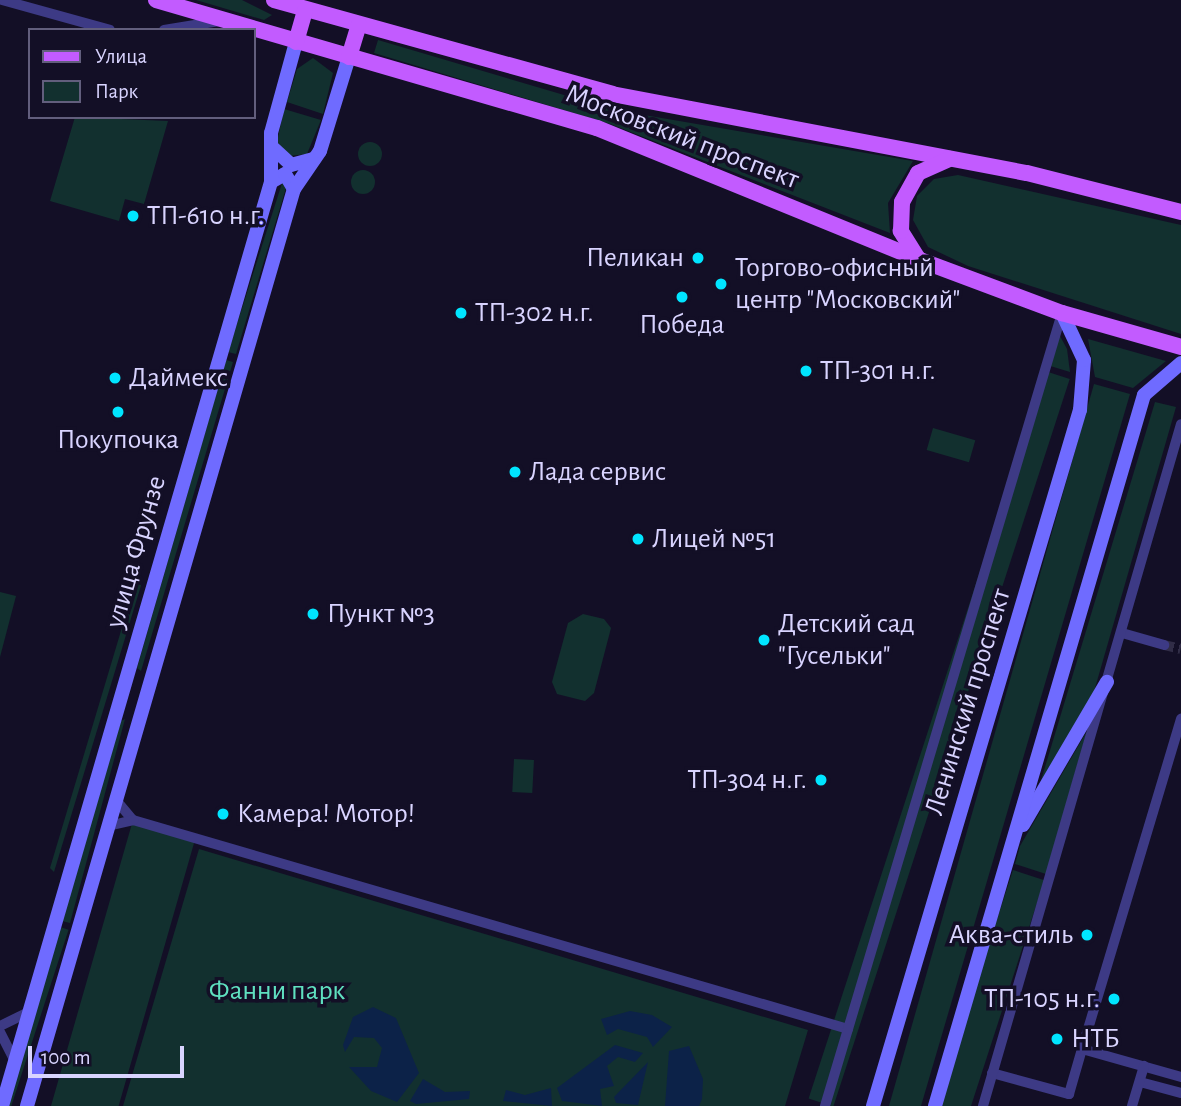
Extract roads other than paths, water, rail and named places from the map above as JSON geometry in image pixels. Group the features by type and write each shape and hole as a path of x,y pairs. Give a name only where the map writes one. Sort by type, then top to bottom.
{"main road":[{"name":"Московский проспект","path":"156,0 250,28"},
{"name":"Московский проспект","path":"274,0 612,94 952,159 1181,212"},
{"name":"улица Фрунзе","path":"2,1106 271,182 271,146 305,10"},
{"name":"улица Фрунзе","path":"27,1106 295,189 314,159 359,25"},
{"name":"Московский проспект","path":"256,30 618,136 920,260 1062,313 1181,347"},
{"path":"271,146 290,165 314,159"},
{"path":"920,260 901,231 902,202 918,173 952,159"},
{"path":"271,182 285,174 295,189"},
{"name":"Ленинский проспект","path":"873,1106 1080,410 1084,360 1062,313"},
{"path":"935,1106 1144,395 1181,363"},
{"path":"130,668 139,680 153,675"},
{"path":"1011,844 1107,682"},
{"path":"114,720 128,714 137,727"}],"street":[{"path":"2,0 103,28"},
{"path":"176,28 223,20"},
{"path":"825,1106 1062,313"},
{"path":"983,1106 1181,425"},
{"path":"1122,633 1164,645"},
{"path":"992,1073 1069,1094 1181,718"},
{"path":"116,800 133,820"},
{"path":"108,826 133,820 848,1030"},
{"path":"0,1026 30,1012"},
{"path":"0,1032 15,1062"},
{"path":"1082,1049 1181,1077"},
{"path":"1132,1106 1144,1066"},
{"path":"1140,1082 1181,1093"}],"water":[{"path":"373,1007 396,1018 419,1073 397,1102 371,1091 349,1067 377,1067 382,1048 374,1038 354,1037 345,1052 343,1045 353,1017"},
{"path":"630,1011 652,1015 672,1027 653,1047 647,1037 618,1029 607,1035 601,1019"},
{"path":"615,1045 643,1053 635,1062 618,1057 607,1066 614,1086 600,1089 602,1106 562,1101 557,1088"},
{"path":"689,1046 703,1079 702,1099 699,1106 665,1106 669,1051"},
{"path":"648,1062 638,1105 616,1103 614,1097"},
{"path":"423,1079 445,1092 470,1091 469,1099 416,1104 410,1101"},
{"path":"551,1088 552,1106 503,1101 506,1090 525,1095"}],"tunnel":[{"path":"1164,645 1181,649"}],"place":[{"name":"ТП-610 н.г.","path":"133,216"},
{"name":"Пеликан","path":"698,258"},
{"name":"Торгово-офисный центр \"Московский\"","path":"721,284"},
{"name":"Победа","path":"682,297"},
{"name":"ТП-302 н.г.","path":"461,313"},
{"name":"ТП-301 н.г.","path":"806,371"},
{"name":"Даймекс","path":"115,378"},
{"name":"Покупочка","path":"118,412"},
{"name":"Лада сервис","path":"515,472"},
{"name":"Лицей №51","path":"638,539"},
{"name":"Пункт №3","path":"313,614"},
{"name":"Детский сад \"Гусельки\"","path":"764,640"},
{"name":"ТП-304 н.г.","path":"821,780"},
{"name":"Камера! Мотор!","path":"223,814"},
{"name":"Аква-стиль","path":"1087,935"},
{"name":"ТП-105 н.г.","path":"1114,999"},
{"name":"НТБ","path":"1057,1039"}],"park label":[{"name":"Фанни парк","path":"277,991"}]}
